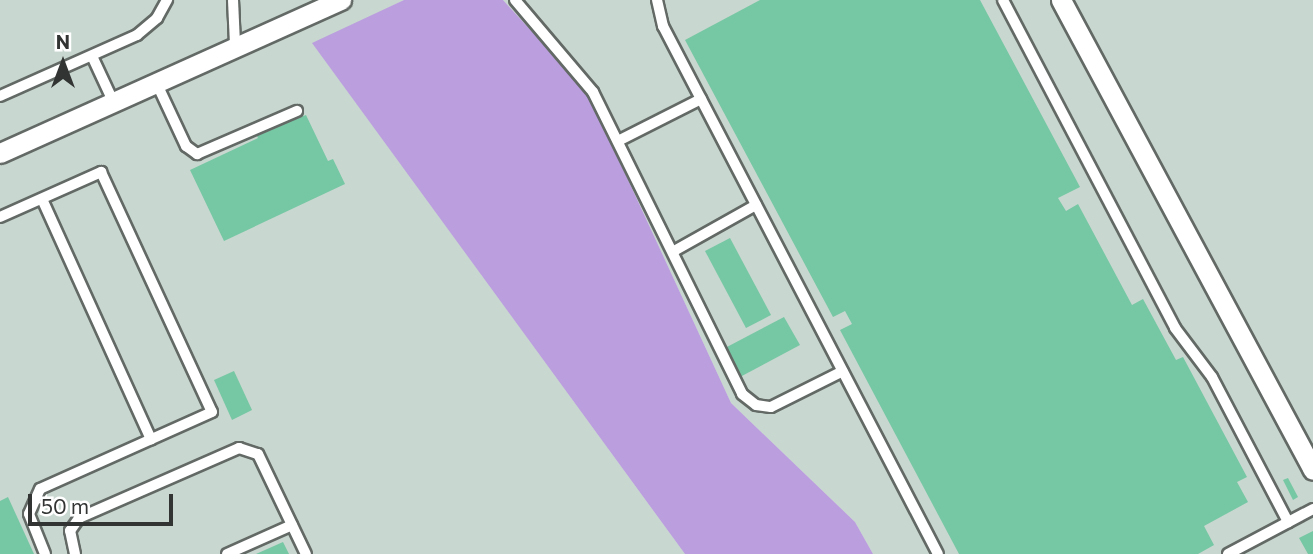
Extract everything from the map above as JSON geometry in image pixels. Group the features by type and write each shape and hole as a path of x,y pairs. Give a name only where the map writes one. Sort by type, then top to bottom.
{"street":[{"path":"0,153 235,44 341,0"},
{"path":"1061,0 1313,470"}],"lane":[{"path":"0,96 144,30 167,0"},
{"path":"233,0 235,44"},
{"path":"515,0 590,88 674,251 737,387 755,405 771,407 843,371"},
{"path":"657,0 663,26 938,554"},
{"path":"1003,0 1175,328 1212,377 1288,522"},
{"path":"92,56 113,101"},
{"path":"156,82 186,146 197,153 298,111"},
{"path":"618,141 701,99"},
{"path":"0,217 102,172 212,412 34,495 29,514 45,554"},
{"path":"42,199 151,439"},
{"path":"674,251 757,205"},
{"path":"75,554 70,531 79,518 239,448 258,454 306,554"},
{"path":"1228,554 1313,509"},
{"path":"227,554 292,524"}],"shaded area":[{"path":"0,0 404,0 313,44 685,554 0,554"},
{"path":"404,0 503,0 588,93 731,403 855,522 873,554 685,554 312,43"},
{"path":"503,0 1313,0 1313,554 873,554 855,522 731,403 588,93"}],"building":[{"path":"760,0 980,0 1080,187 1058,198 1066,211 1078,204 1132,305 1143,299 1176,360 1183,357 1247,477 1237,482 1248,502 1204,526 1214,545 1198,554 959,554 840,330 852,324 845,311 833,317 685,40"},
{"path":"306,115 328,161 333,159 345,184 224,241 190,170 258,138 256,134"},
{"path":"730,238 771,315 746,328 705,251"},
{"path":"784,317 800,345 740,377 725,348"},
{"path":"234,371 252,410 232,420 214,380"},
{"path":"1288,478 1298,497 1293,500 1283,480"},
{"path":"8,497 34,554 0,554 0,501"},
{"path":"1313,531 1313,554 1308,554 1299,538"},
{"path":"283,542 289,554 256,554"}]}
